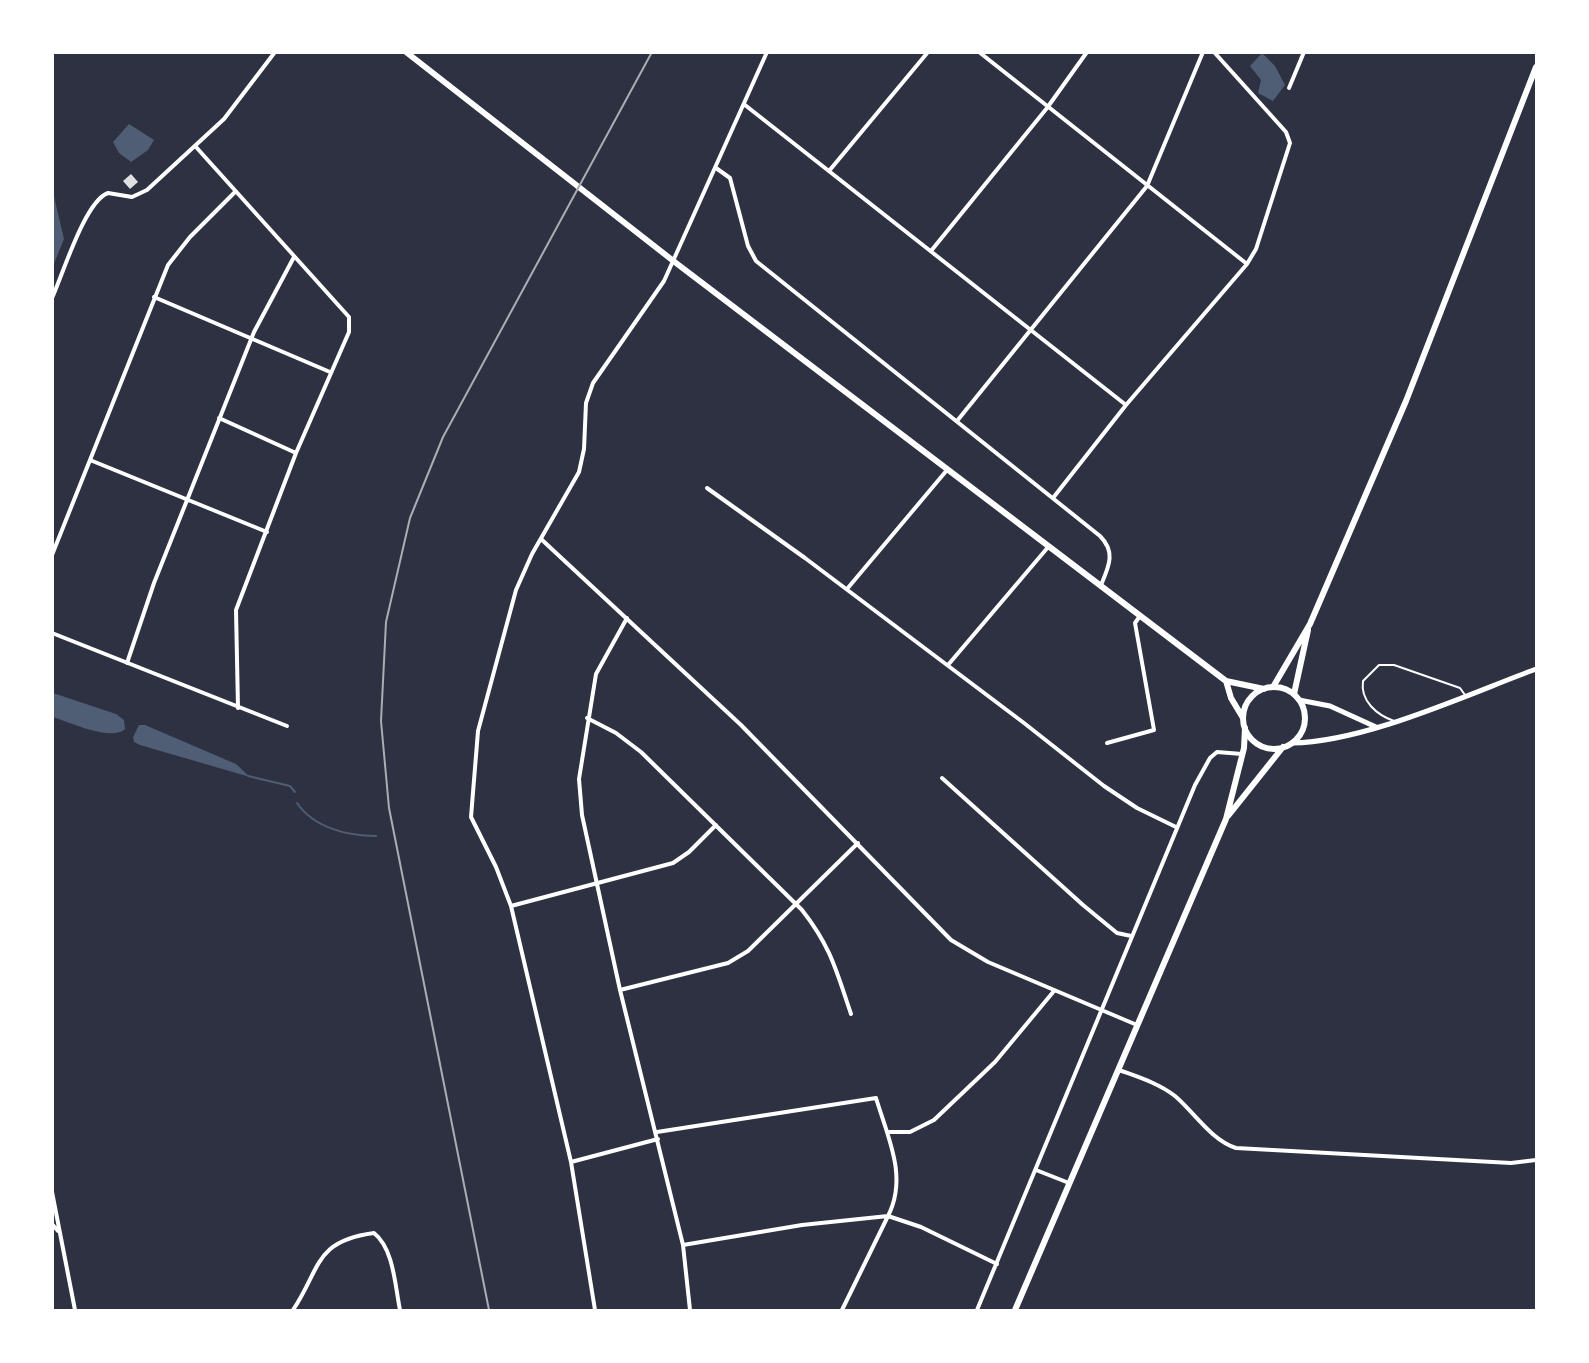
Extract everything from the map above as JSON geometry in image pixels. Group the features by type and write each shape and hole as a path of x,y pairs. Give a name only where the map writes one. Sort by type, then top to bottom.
{"main road":[{"path":"405,52 673,260 1226,681 1264,689"},
{"path":"1273,687 1310,624 1406,401 1536,67"},
{"path":"1292,743 1303,728 1305,718 1296,697 1310,624"},
{"path":"1245,728 1256,743 1274,749 1292,743 1320,743 1394,721 1536,669"},
{"path":"1015,1311 1226,819 1242,754 1245,728 1243,718 1231,698 1226,681"},
{"path":"1243,718 1249,700 1264,689 1273,687 1296,697 1330,706 1376,727"},
{"path":"1226,819 1283,747"}],"street":[{"path":"52,298 83,222 94,203 108,193 132,197 140,194 196,147 239,102 275,52"},
{"path":"595,1311 571,1162 512,906 471,817 478,731 516,590 541,539 579,472 584,449 586,403 593,383 663,281 745,105 767,52"},
{"path":"829,171 928,52"},
{"path":"979,52 1247,264"},
{"path":"930,251 1047,108 1087,52"},
{"path":"957,421 1147,186 1203,52"},
{"path":"1053,498 1126,405 1247,264 1256,249 1290,143 1286,132 1214,52"},
{"path":"1289,88 1304,52"},
{"path":"745,105 1126,405"},
{"path":"196,147 349,317 348,332 296,453 237,610 238,708"},
{"path":"716,168 730,178 745,237 756,261 1107,543 1110,563 1101,586"},
{"path":"52,555 168,265 178,251 235,192"},
{"path":"127,663 154,583 219,418 252,338 294,257"},
{"path":"154,297 330,372"},
{"path":"219,418 296,453"},
{"path":"89,460 267,532"},
{"path":"847,589 948,469"},
{"path":"707,488 847,589 1104,786 1137,808 1176,827"},
{"path":"541,539 741,724 951,939 988,962 1137,1025"},
{"path":"948,665 1049,546"},
{"path":"1107,743 1154,730 1135,623 1140,616"},
{"path":"627,618 596,674 587,718 579,779 582,815 620,990 657,1132 683,1245 690,1311"},
{"path":"52,633 287,726"},
{"path":"587,718 616,733 641,752 798,905 822,934 831,953 851,1014"},
{"path":"977,1311 1195,785 1210,758 1217,752 1242,754"},
{"path":"942,778 1083,905 1117,933 1131,936"},
{"path":"512,906 673,863 689,852 716,825"},
{"path":"620,990 728,963 748,951 798,905 858,843"},
{"path":"886,1132 909,1132 934,1120 995,1062 1054,991"},
{"path":"1118,1070 1152,1082 1174,1095 1221,1140 1236,1148 1511,1163 1536,1160"},
{"path":"657,1132 876,1098 898,1188 896,1200 842,1311"},
{"path":"571,1162 658,1139"},
{"path":"1036,1170 1070,1183"},
{"path":"52,1192 75,1311"},
{"path":"683,1245 702,1240 843,1220 888,1216 921,1227 997,1264"},
{"path":"52,1224 60,1234"},
{"path":"293,1311 324,1253 342,1239 374,1233 381,1238 386,1249 400,1311"}],"lane":[{"path":"1394,721 1372,708 1364,696 1363,681 1379,665 1394,665 1460,688 1465,695"}],"water":[{"path":"1262,53 1275,66 1285,85 1273,101 1258,93 1261,80 1250,66"},
{"path":"129,124 154,140 148,150 131,162 119,153 113,142"},
{"path":"52,188 64,239 53,266 52,266"},
{"path":"53,693 116,714 124,720 125,729 111,733 101,732 53,717"},
{"path":"139,725 145,725 236,764 250,777 140,745 134,742 133,737"}],"building":[{"path":"131,174 138,182 130,189 123,181"}],"waterway":[{"path":"248,776 290,786 295,792"},
{"path":"297,803 313,819 332,829 376,836"}],"railway":[{"path":"489,1310 389,808 381,721 386,622 410,518 443,437 652,52"}]}
